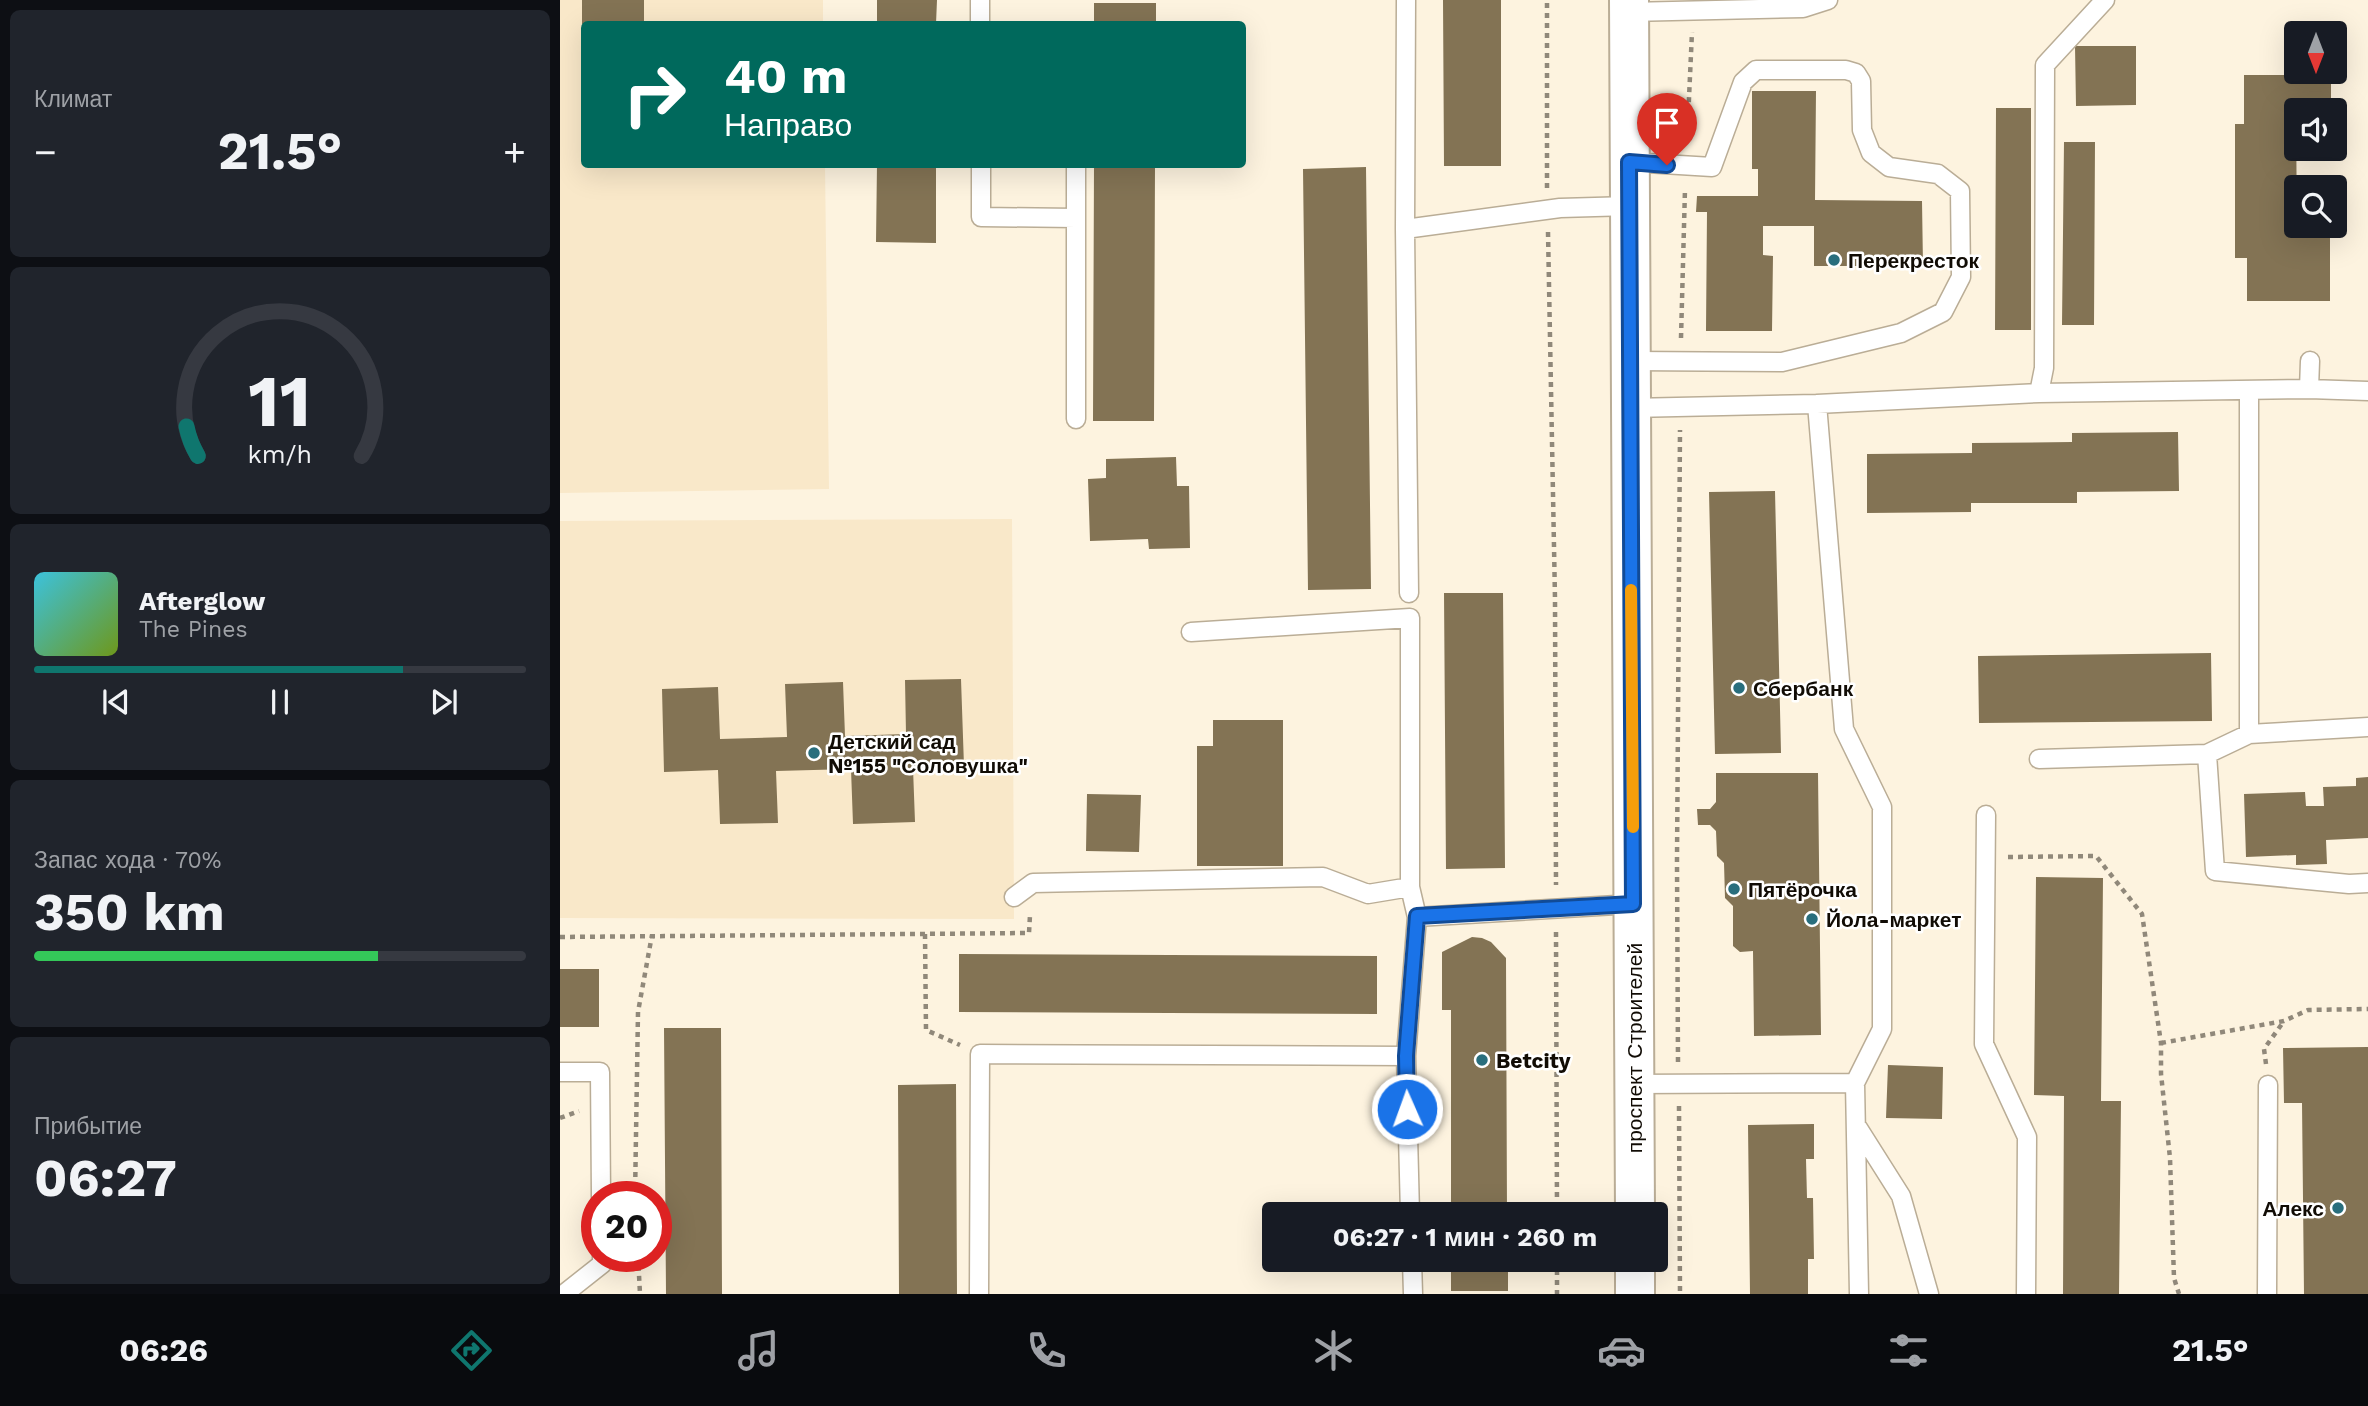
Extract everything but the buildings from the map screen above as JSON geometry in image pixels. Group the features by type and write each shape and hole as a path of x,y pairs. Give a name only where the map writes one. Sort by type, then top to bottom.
{"main road":[{"name":"проспект Строителей","path":"1629,6 1635,1202"},
{"path":"1635,1272 1635,1294"}],"lane":[{"path":"980,0 980,21"},
{"path":"1406,0 1405,229 1409,593"},
{"path":"1629,6 1693,11 1802,8 1828,0"},
{"path":"2039,393 2044,368 2045,65 2105,0"},
{"path":"1629,162 1712,167 1744,82 1756,71 1846,70 1856,73 1861,80 1863,130 1871,153 1889,167 1938,174 1960,191 1961,277 1943,312 1901,333 1782,362 1631,360"},
{"path":"981,168 981,217 1076,218"},
{"path":"1076,168 1076,419"},
{"path":"1405,229 1548,210 1630,206"},
{"path":"2309,389 2310,360"},
{"path":"1631,408 1817,404 2039,393 2309,389 2368,391"},
{"path":"2249,390 2249,734"},
{"path":"1817,404 1844,729 1882,807 1882,1029 1855,1083 1859,1294"},
{"path":"1191,632 1410,618 1410,887 1417,916 1406,1056 1410,1202"},
{"path":"2039,759 2207,754 2249,734 2368,727"},
{"path":"2207,754 2215,870 2350,884 2368,883"},
{"path":"1986,816 1984,1044 2027,1137 2026,1294"},
{"path":"1014,897 1033,883 1324,877 1368,894 1410,887"},
{"path":"1417,916 1633,904"},
{"path":"979,1294 980,1054 1406,1056"},
{"path":"560,1072 600,1072 601,1181"},
{"path":"1634,1084 1855,1083"},
{"path":"2267,1294 2269,1085"},
{"path":"1857,1127 1901,1196 1929,1294"},
{"path":"564,1294 592,1272"},
{"path":"1412,1272 1413,1294"}],"path":[{"path":"1548,0 1548,210 1555,612 1557,1202"},
{"path":"1680,360 1685,166 1693,11"},
{"path":"1680,407 1677,862 1680,1294"},
{"path":"1986,858 2096,856 2142,914 2161,1043 2161,1074 2170,1158 2174,1278 2179,1294"},
{"path":"560,937 1029,933 1033,883"},
{"path":"925,934 926,1030 980,1054"},
{"path":"635,1181 638,1012 652,935"},
{"path":"2161,1043 2284,1021 2308,1010 2368,1009"},
{"path":"2269,1085 2264,1049 2284,1021"},
{"path":"639,1272 640,1294"},
{"path":"1557,1272 1557,1294"}],"shaded area":[{"path":"560,0 823,0 823,21 581,21 581,168 825,168 829,489 560,493"},
{"path":"1012,519 1014,919 560,918 560,521"}],"slow traffic":[{"path":"1631,590 1633,827"}],"place":[{"name":"Перекресток","path":"1834,260"},
{"name":"Сбербанк","path":"1739,688"},
{"name":"Детский сад №155 \"Соловушка\"","path":"814,753"},
{"name":"Пятёрочка","path":"1734,889"},
{"name":"Йола-маркет","path":"1812,919"},
{"name":"Betcity","path":"1482,1060"},
{"name":"Алекс","path":"2338,1208"}],"route":[{"path":"1407,1109 1406,1056 1417,916 1633,904 1629,162 1667,165"}]}
